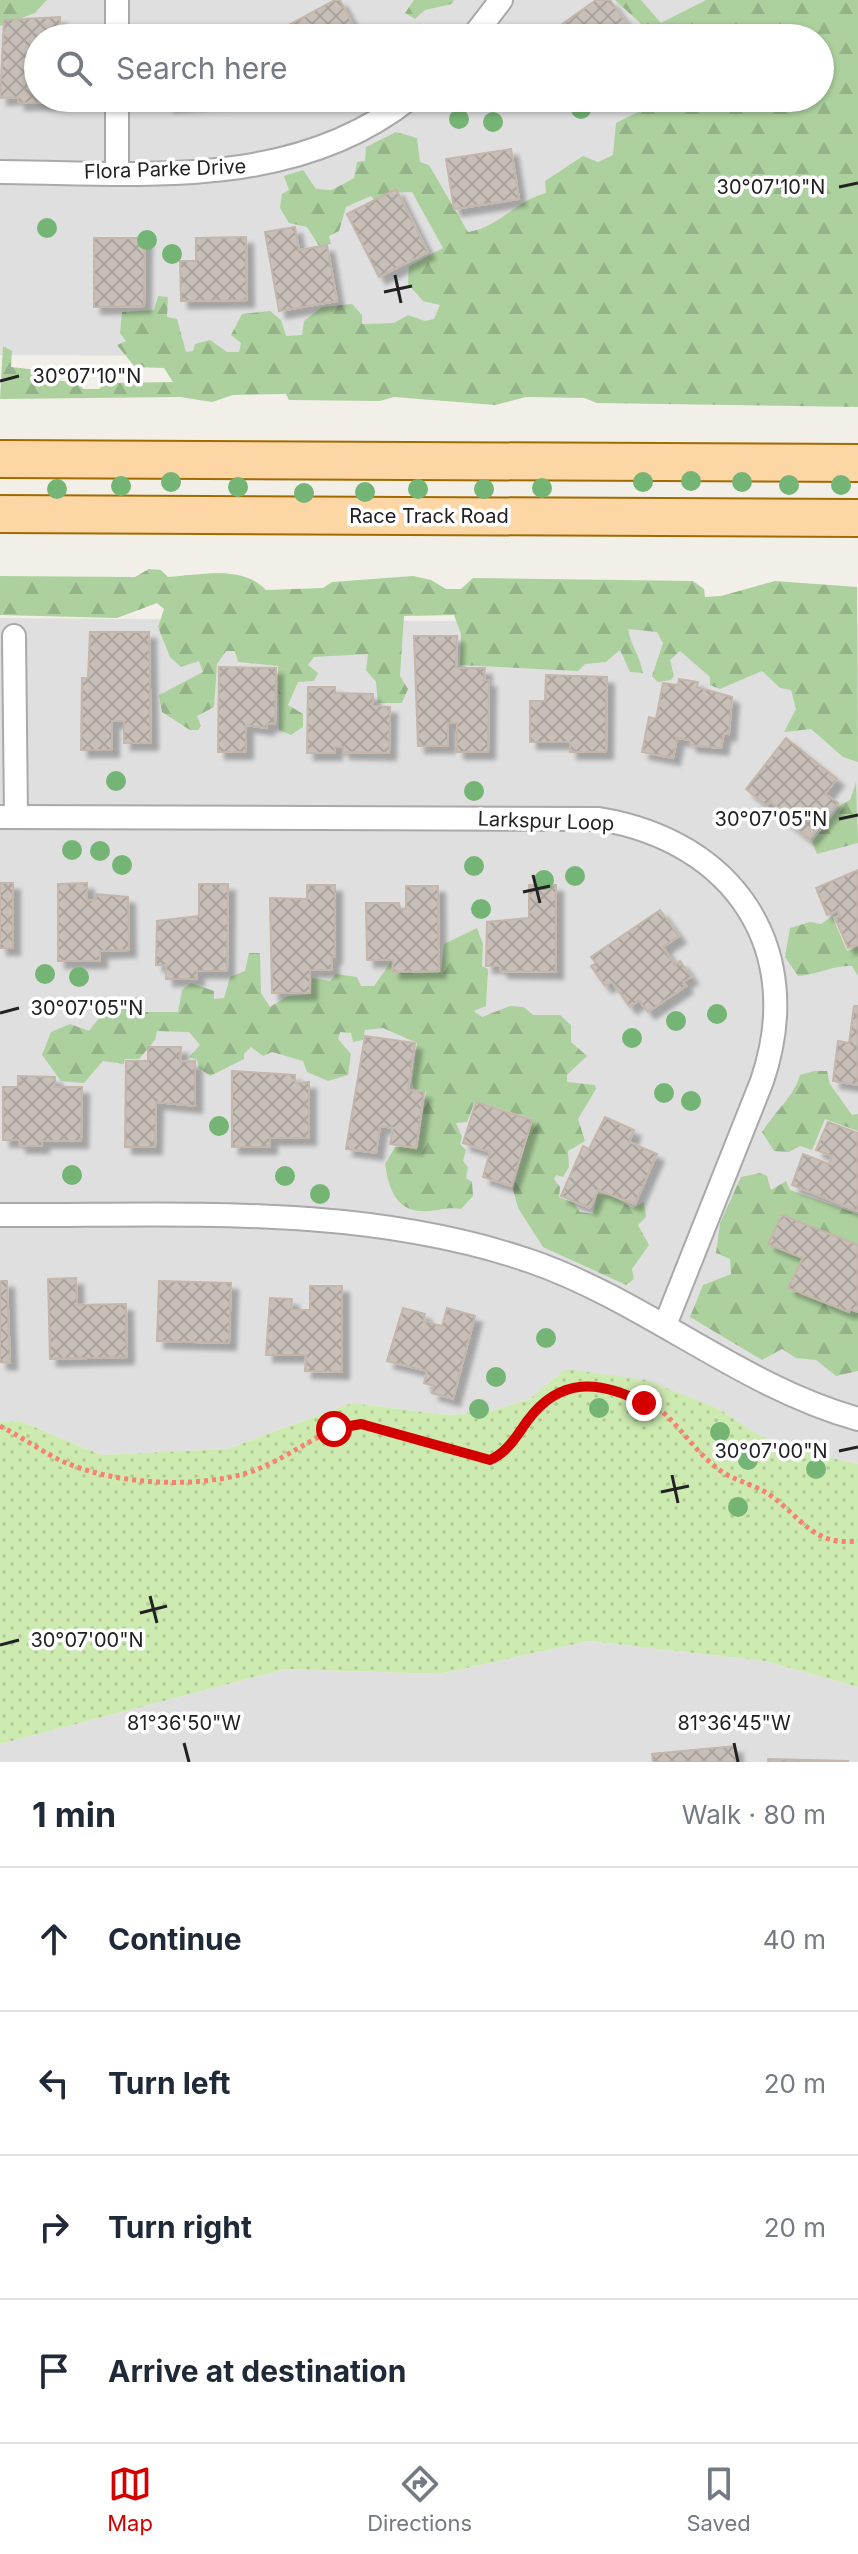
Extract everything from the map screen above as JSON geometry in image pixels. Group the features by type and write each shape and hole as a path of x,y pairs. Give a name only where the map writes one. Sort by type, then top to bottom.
{"main road":[{"path":"0,459 858,463"},
{"name":"Race Track Road","path":"0,514 858,518"}],"street":[{"path":"117,0 117,24"},
{"path":"483,24 501,0"},
{"path":"117,112 117,172"},
{"name":"Flora Parke Drive","path":"0,172 215,171 285,160 348,137 388,112"},
{"name":"Larkspur Loop","path":"14,636 8,817 599,819 643,829 704,859 735,890 759,927 769,956 776,1018 772,1050 665,1325"},
{"path":"0,1215 322,1220 397,1228 474,1244 582,1282 782,1391 858,1419"}],"path":[{"path":"0,1426 66,1463 110,1475 150,1480 204,1480 242,1475 334,1429 361,1424 490,1460 507,1448 548,1398 559,1391 591,1386 619,1390 664,1413 720,1471 770,1495 822,1538 841,1543 858,1541"}],"shaded area":[{"path":"0,0 858,0 858,359 0,355"},
{"path":"0,618 858,624 858,1464 798,1450 760,1436 719,1409 565,1369 530,1399 491,1411 448,1415 352,1403 227,1449 101,1455 20,1421 0,1422"},
{"path":"589,1641 765,1661 858,1687 858,1762 0,1762 0,1744 286,1669 439,1674"}],"green space":[{"path":"0,0 47,0 35,13 0,26"},
{"path":"414,0 454,0 452,4 425,10 415,19 405,13"},
{"path":"615,0 641,0 661,23 706,0 858,0 858,407 597,403 584,398 526,397 495,405 394,397 380,401 289,400 286,394 233,395 212,402 180,397 0,399 3,346 12,351 11,367 38,370 45,380 79,382 83,389 99,389 105,383 173,382 164,368 135,367 117,345 126,341 120,333 122,312 154,310 158,296 168,297 167,317 177,319 186,352 193,351 195,344 210,340 227,352 239,352 241,343 231,335 242,314 270,311 281,320 286,336 302,335 304,321 322,307 352,304 362,315 362,324 394,323 408,315 425,321 434,319 440,305 423,301 408,284 409,266 443,248 412,192 388,193 387,204 379,207 371,196 346,207 339,231 329,236 331,244 319,246 307,227 289,223 280,208 282,194 289,190 284,176 303,170 316,189 332,190 354,178 357,162 365,161 366,147 396,132 417,138 420,162 429,165 468,232 489,225 526,201 546,193 545,181 583,156 598,162 613,155 616,123 638,112 834,112 834,24 641,24"},
{"path":"149,569 161,570 168,577 233,574 256,582 266,590 323,588 332,582 413,576 431,580 446,589 461,589 473,578 693,581 704,589 705,597 721,596 775,581 857,587 858,762 843,757 811,729 784,732 796,709 791,690 780,688 762,671 720,689 710,685 710,677 680,651 670,660 674,676 671,680 658,682 652,676 663,643 657,632 628,629 643,673 630,672 620,650 606,662 585,664 578,671 460,665 461,634 454,615 404,616 400,676 408,689 402,703 378,703 376,682 366,670 368,654 314,657 308,665 318,673 314,681 298,682 288,705 303,714 303,727 291,735 279,730 278,666 238,662 235,651 226,651 217,664 214,707 197,716 201,726 198,730 190,730 162,712 159,695 203,672 199,661 181,667 170,657 158,627 164,609 157,603 117,618 0,615 0,576 135,577"},
{"path":"856,782 858,843 817,854 812,842 842,804 850,800"},
{"path":"832,916 847,951 858,947 858,976 852,966 798,976 785,957 790,928 810,922 821,924"},
{"path":"477,928 483,944 482,966 488,969 486,1006 474,1011 482,1017 510,1006 524,1007 533,1015 560,1015 571,1025 571,1042 587,1056 567,1075 567,1082 595,1085 596,1089 578,1119 585,1141 568,1151 569,1167 563,1177 556,1175 554,1179 560,1187 559,1197 574,1203 580,1212 593,1214 597,1194 610,1195 633,1208 644,1202 646,1217 638,1225 649,1245 632,1269 634,1279 626,1285 543,1247 518,1208 513,1189 533,1119 475,1101 467,1122 456,1123 462,1137 460,1144 466,1150 463,1161 468,1167 466,1178 472,1182 473,1196 461,1209 419,1211 402,1205 392,1192 385,1164 395,1147 418,1148 426,1092 414,1089 412,1083 417,1043 383,1028 365,1030 363,1040 353,1042 351,1033 340,1032 338,1039 351,1054 348,1075 328,1081 307,1072 303,1061 272,1052 263,1056 251,1047 244,1054 244,1059 210,1076 199,1068 197,1060 189,1057 200,1045 189,1032 157,1031 155,1040 139,1059 125,1059 124,1064 103,1061 84,1083 61,1081 42,1055 51,1032 70,1024 89,1031 99,1018 116,1014 121,1003 139,996 144,1012 178,1012 182,990 191,983 214,991 214,999 224,998 230,977 245,971 249,953 260,953 261,993 270,1007 288,996 311,994 312,978 330,981 336,974 357,977 361,986 374,986 391,962 392,973 441,972 444,944"},
{"path":"827,1071 830,1084 852,1115 858,1114 858,1131 825,1119 812,1150 800,1146 789,1152 774,1151 762,1132 788,1098 800,1075"},
{"path":"760,1173 767,1176 771,1190 786,1181 790,1190 858,1214 858,1371 836,1376 816,1360 796,1358 782,1349 762,1360 690,1317 703,1285 731,1274 730,1259 716,1253 720,1223 741,1177"},
{"path":"565,1369 646,1380 719,1409 760,1436 798,1450 858,1464 858,1687 765,1661 589,1641 439,1674 286,1669 0,1744 0,1422 20,1421 101,1455 227,1449 352,1403 448,1415 491,1411 530,1399"}],"building":[{"path":"340,0 353,24 290,24"},
{"path":"596,0 610,0 627,24 562,24"},
{"path":"60,17 60,24 24,24 24,103 18,103 18,97 0,98 4,20"},
{"path":"511,149 519,199 454,209 446,159"},
{"path":"396,189 428,252 379,277 347,214"},
{"path":"295,227 299,250 327,245 337,301 279,311 265,232"},
{"path":"246,237 247,300 181,301 180,261 196,261 196,238"},
{"path":"94,238 145,238 144,306 94,307"},
{"path":"90,632 149,632 151,743 124,743 124,721 112,721 112,750 81,750 82,678 88,678"},
{"path":"414,636 457,636 456,668 485,668 484,680 489,680 488,752 457,752 457,723 448,723 448,746 418,746"},
{"path":"219,667 276,668 275,724 267,724 267,728 246,725 246,752 218,752"},
{"path":"546,675 607,677 606,752 570,752 570,742 530,742 530,701 545,701"},
{"path":"679,679 698,682 697,687 732,697 729,734 724,733 721,748 690,745 690,740 677,738 673,758 642,752 649,717 656,719 663,683 678,685"},
{"path":"308,687 335,687 335,693 373,694 373,706 390,707 389,753 343,752 343,747 335,747 335,753 307,753"},
{"path":"786,738 837,779 825,794 838,803 809,839 774,811 777,807 770,801 767,806 746,789"},
{"path":"858,870 858,944 848,948 835,918 840,916 838,910 827,915 816,888"},
{"path":"0,883 13,883 13,948 0,948"},
{"path":"87,883 87,900 96,900 96,894 128,897 129,950 100,951 100,961 58,961 58,884"},
{"path":"199,884 228,884 227,971 197,971 197,979 166,979 166,965 156,965 157,921 199,916"},
{"path":"307,885 335,885 335,957 332,957 332,970 310,970 310,993 272,993 270,898 307,899"},
{"path":"529,885 556,885 556,972 501,971 500,966 486,966 487,922 529,918"},
{"path":"406,886 438,886 439,971 393,972 393,960 367,960 366,903 399,903 400,909 406,909"},
{"path":"660,910 679,936 663,947 675,965 680,961 691,977 683,982 686,986 648,1012 639,1000 630,1007 612,982 605,986 591,966 596,963 591,957"},
{"path":"854,1006 858,1006 858,1085 833,1081 838,1041 849,1043"},
{"path":"365,1036 415,1043 408,1090 424,1092 416,1148 390,1144 393,1128 380,1126 376,1153 346,1149"},
{"path":"148,1047 181,1047 180,1062 195,1061 195,1106 156,1102 155,1147 125,1147 126,1061 148,1061"},
{"path":"232,1071 295,1075 295,1083 309,1082 309,1138 270,1138 270,1147 232,1147"},
{"path":"18,1076 55,1077 55,1087 82,1087 81,1141 42,1141 42,1146 19,1146 19,1140 3,1140 3,1087 18,1087"},
{"path":"476,1102 532,1120 511,1186 483,1177 490,1152 463,1143"},
{"path":"605,1117 634,1130 629,1142 657,1154 635,1204 598,1190 590,1208 561,1196 583,1146 589,1149"},
{"path":"828,1122 858,1133 858,1211 792,1185 803,1154 829,1164 832,1156 816,1150"},
{"path":"782,1215 858,1245 858,1312 850,1309 849,1312 788,1288 803,1258 768,1244"},
{"path":"76,1278 77,1305 126,1304 127,1357 50,1359 48,1279"},
{"path":"0,1281 7,1281 10,1363 0,1362"},
{"path":"159,1281 231,1283 229,1343 157,1341"},
{"path":"310,1286 342,1286 342,1372 305,1371 306,1355 266,1355 270,1298 292,1299 291,1310 310,1310"},
{"path":"403,1308 425,1314 423,1321 442,1326 447,1308 475,1316 453,1399 432,1393 434,1386 424,1383 427,1371 387,1361"},
{"path":"735,1746 737,1762 653,1762 652,1754"},
{"path":"768,1759 848,1761 848,1762 768,1762"}],"route":[{"path":"334,1429 361,1424 490,1460 500,1455 535,1411 559,1391 591,1386 619,1390 644,1403"}]}
